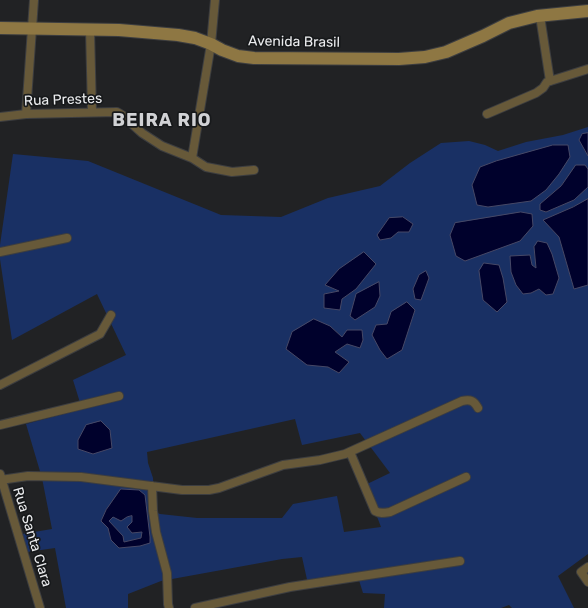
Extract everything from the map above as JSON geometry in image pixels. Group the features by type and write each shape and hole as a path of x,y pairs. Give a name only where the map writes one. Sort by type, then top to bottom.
{"street":[{"path":"26,114 34,0"},
{"path":"192,158 210,44 215,0"},
{"name":"Avenida Brasil","path":"0,28 119,30 178,34 195,38 238,56 254,58 399,59 425,57 446,52 509,23 540,16 588,11"},
{"path":"540,16 550,81"},
{"path":"90,30 92,112"},
{"path":"487,114 536,94 547,82 588,69"},
{"name":"Rua Prestes","path":"0,117 26,114 117,112 122,114 142,133 162,146 192,158 206,167 232,172 254,170"},
{"path":"0,252 67,238"},
{"path":"0,385 100,334 111,315"},
{"path":"0,425 119,396"},
{"path":"0,478 28,476 81,477 182,490 209,490 219,488 283,465 320,460 345,454 462,401 468,400 474,402 478,408"},
{"path":"350,452 375,510 378,513 383,514 390,512 466,477"},
{"name":"Rua Santa Clara","path":"0,478 40,608"},
{"path":"152,486 156,532 167,574 169,608"},
{"path":"195,608 290,587 460,561"},
{"path":"585,570 588,582"}],"shaded area":[{"path":"588,127 588,133 582,134 579,140 588,156 588,169 585,165 576,165 561,186 540,204 540,210 546,212 574,200 588,187 588,199 544,220 559,237 574,289 588,285 588,554 558,576 574,608 512,608 509,605 501,608 384,608 385,594 363,593 358,577 308,584 302,557 282,559 161,581 128,594 128,608 66,608 55,548 27,552 22,534 52,529 42,478 26,424 82,409 73,380 126,355 97,294 12,340 0,259 0,245 13,154 88,161 221,215 281,217 328,198 380,186 410,163 441,143 469,141 485,145 498,151 526,142 563,135","holes":["534,247 546,295 539,289 531,293 530,255 532,265 536,269","325,285 356,289 342,299 324,294 339,291","330,326 347,344 334,352 349,362 339,373 328,367","295,419 302,445 360,433 390,473 365,485 381,527 344,532 337,496 293,504 282,518 197,518 160,514 155,512 153,478 148,463 147,452","121,489 145,495 150,537 149,543 119,548 111,540 108,528 101,521 106,510"]},
{"path":"588,133 588,156 579,140 582,134"},
{"path":"553,145 568,145 570,157 546,190 531,201 488,207 477,205 472,185 480,167"},
{"path":"576,165 585,165 588,169 588,187 574,200 546,212 540,210 540,204 561,186"},
{"path":"588,199 588,285 574,289 559,237 543,220"},
{"path":"521,212 532,214 533,226 520,241 465,261 456,256 450,235 455,223"},
{"path":"403,217 413,224 409,232 398,232 391,238 380,240 377,235 389,218"},
{"path":"538,241 547,243 559,278 553,294 546,295 539,289 531,293 523,294 516,285 511,272 510,256 530,255 532,265 536,268 534,247"},
{"path":"364,252 376,264 356,289 342,299 340,310 324,308 324,294 339,291 325,285 339,269"},
{"path":"484,263 499,265 503,278 507,302 497,312 483,300 479,271"},
{"path":"426,271 429,278 421,300 415,299 413,289 419,275"},
{"path":"379,282 380,296 375,307 355,320 350,316 356,294"},
{"path":"407,302 415,310 402,350 387,359 372,335 376,325 387,324 391,312"},
{"path":"314,319 330,326 342,337 347,330 362,330 363,340 360,348 347,344 335,352 349,362 339,373 328,367 307,365 286,349 292,332"},
{"path":"101,421 110,430 112,448 93,454 78,449 78,440 86,425"},
{"path":"121,489 139,490 145,495 150,543 140,546 119,548 111,540 108,528 101,521 106,510","holes":["132,516 132,522 127,527 132,533 142,532 141,538 124,542 123,536 109,521 113,517 121,521"]},
{"path":"113,516 132,516 132,522 142,532 141,538 124,542 109,521"}],"district":[{"name":"BEIRA RIO","path":"162,121"}]}
